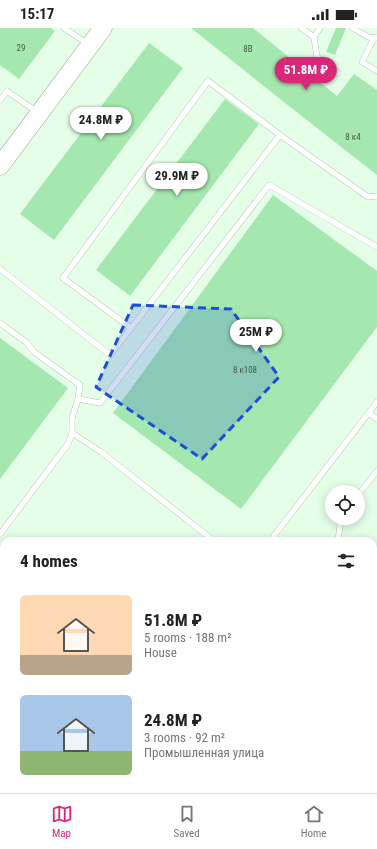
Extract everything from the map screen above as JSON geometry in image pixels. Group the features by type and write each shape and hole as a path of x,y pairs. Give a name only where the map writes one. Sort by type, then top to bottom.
{"main road":[{"path":"0,166 103,28"}],"lane":[{"path":"64,28 89,46"},
{"path":"301,28 314,37"},
{"path":"320,28 314,37 317,57 338,72"},
{"path":"353,28 368,37 375,38 362,62 377,71"},
{"path":"131,328 63,278 208,81 280,135 368,197 377,196"},
{"path":"0,100 7,91 39,113"},
{"path":"0,269 110,355 280,135"},
{"path":"78,399 100,402 269,185 377,247"},
{"path":"0,323 26,342 34,352 80,385 78,399 72,418 72,433 68,444 0,534"},
{"path":"273,537 377,402"},
{"path":"369,413 377,420"},
{"path":"72,433 101,452 209,537"},
{"path":"365,486 377,471"},
{"path":"339,537 340,525"}],"highlighted area":[{"path":"133,305 231,309 279,377 202,459 96,387"}],"building":[{"path":"0,28 51,28 55,31 19,79 0,65"},
{"path":"191,28 253,28 337,96 354,74 377,90 377,175 280,99"},
{"path":"336,28 346,28 335,55 326,52"},
{"path":"149,43 183,68 54,240 20,214"},
{"path":"225,99 259,124 130,296 96,270"},
{"path":"273,195 377,271 377,327 241,509 113,413"},
{"path":"0,338 68,388 0,479"}]}
